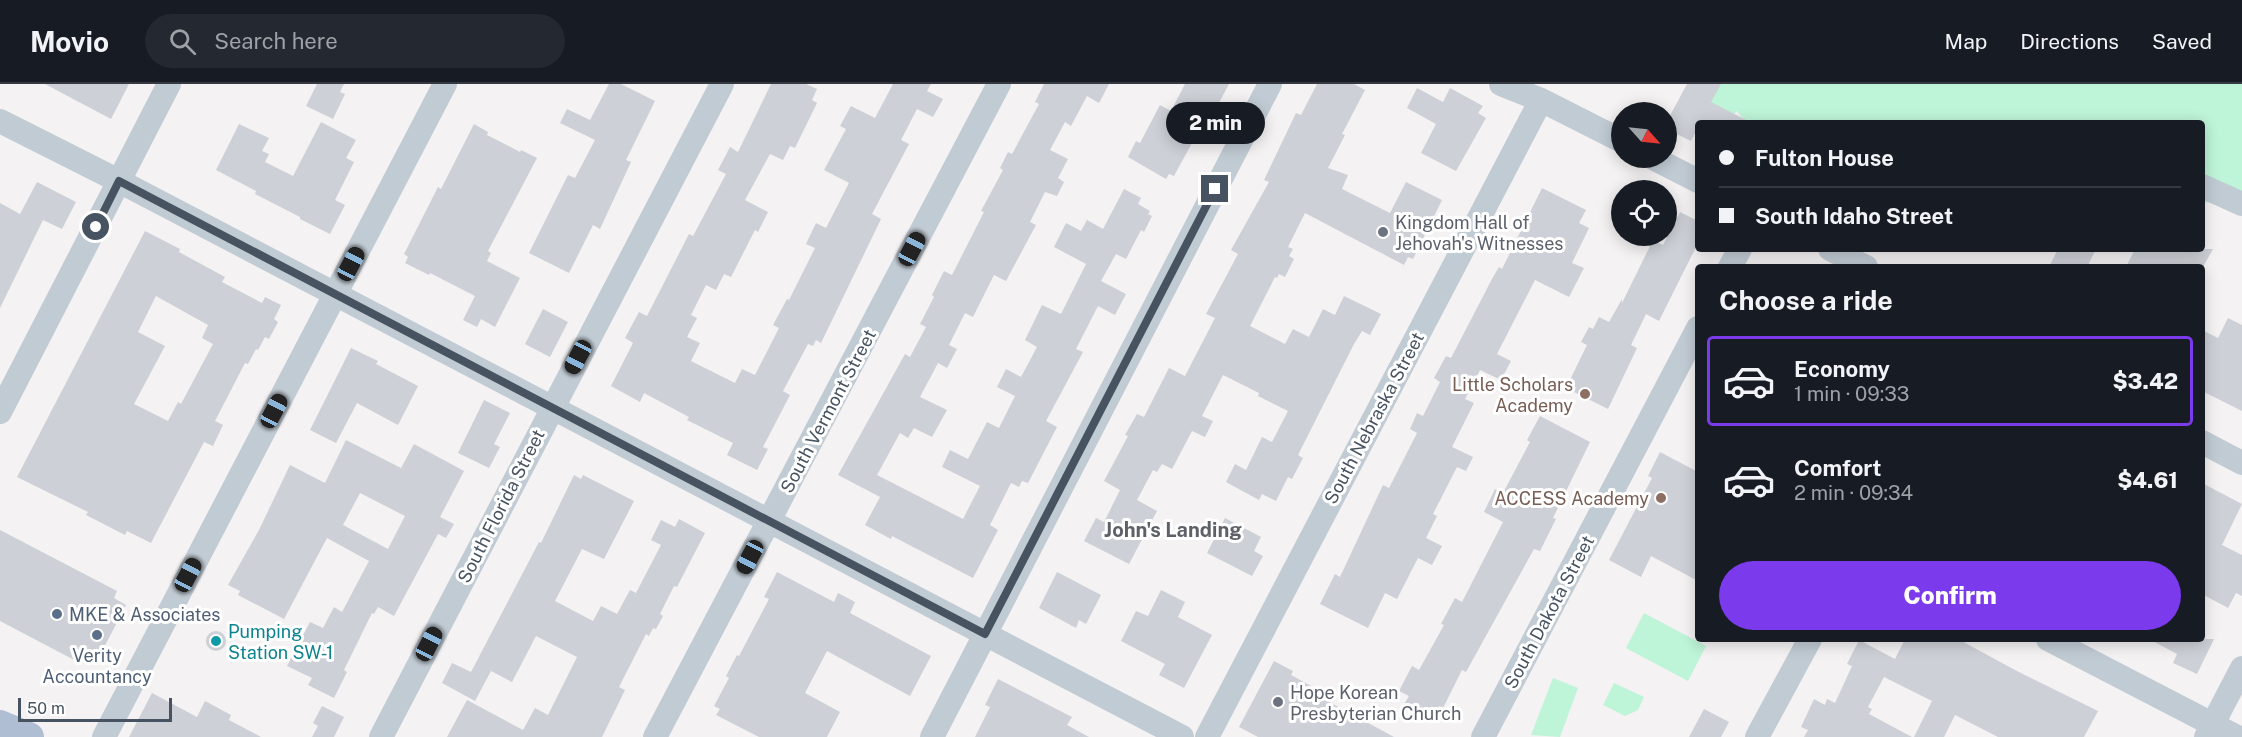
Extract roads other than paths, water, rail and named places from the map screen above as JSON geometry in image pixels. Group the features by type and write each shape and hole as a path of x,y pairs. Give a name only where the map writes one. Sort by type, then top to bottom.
{"main road":[{"path":"0,725 29,737"}],"street":[{"path":"0,412 170,84"},
{"path":"104,737 445,84"},
{"name":"South Florida Street","path":"381,737 722,84"},
{"name":"South Vermont Street","path":"656,737 999,84"},
{"path":"932,737 1270,84"},
{"path":"1501,84 1539,92 1611,135"},
{"name":"South Nebraska Street","path":"1207,737 1539,92"},
{"path":"0,121 1182,737"},
{"path":"1673,168 1695,179"},
{"path":"2205,187 2242,204"},
{"path":"1836,252 1860,264"},
{"name":"South Dakota Street","path":"1483,737 1695,334"},
{"path":"2205,444 2242,463"},
{"path":"1757,737 1807,642"},
{"path":"2053,642 2209,731 2237,737"},
{"path":"2209,731 2242,668"}],"place":[{"name":"Kingdom Hall of Jehovah's Witnesses","path":"1383,232"},
{"name":"Little Scholars Academy","path":"1585,394"},
{"name":"ACCESS Academy","path":"1661,498"},
{"name":"MKE & Associates","path":"57,614"},
{"name":"Verity Accountancy","path":"97,635"},
{"name":"Pumping Station SW-1","path":"216,641"},
{"name":"Hope Korean Presbyterian Church","path":"1278,702"}],"district":[{"name":"John's Landing","path":"1173,530"}]}
